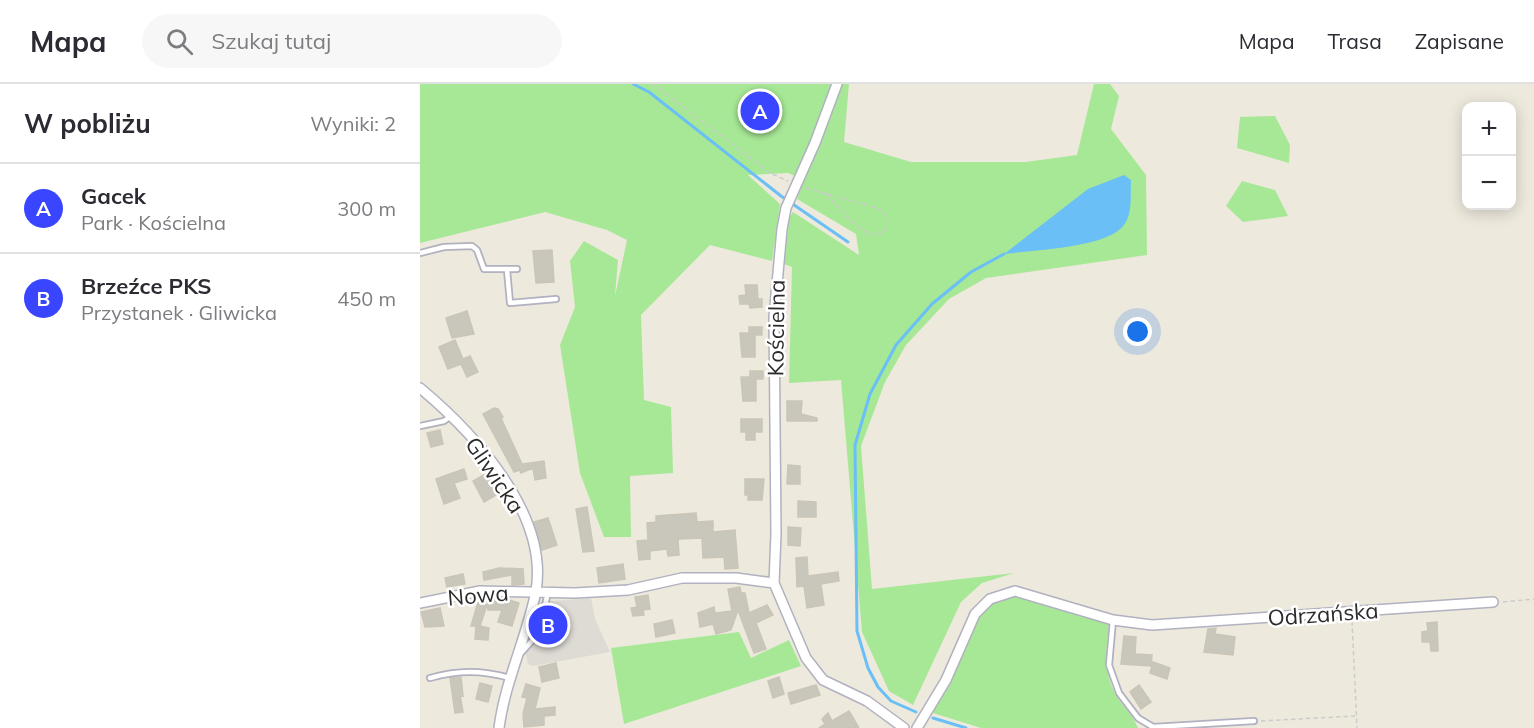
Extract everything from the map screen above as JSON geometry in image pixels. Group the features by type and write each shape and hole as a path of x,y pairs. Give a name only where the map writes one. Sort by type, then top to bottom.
{"street":[{"name":"Kościelna","path":"774,583 776,534 774,317 782,229 786,208 837,84"},
{"name":"Gliwicka","path":"420,388 452,415 477,443 508,486 528,525 538,562 536,591 510,678 499,728"},
{"name":"Nowa","path":"420,603 480,591 628,590 682,578 711,577 774,583"},
{"path":"774,583 806,658 824,680 867,700 904,728"},
{"name":"Odrzańska","path":"917,728 946,680 975,614 990,599 1015,591 1113,620 1152,625 1493,602"}],"lane":[{"path":"420,253 444,247 472,246 477,250 484,269 517,269"},
{"path":"507,270 510,303 556,299"},
{"name":"Gliwicka","path":"420,426 444,421 452,415"},
{"path":"516,656 529,648 539,633 549,591"},
{"path":"1113,620 1109,665 1119,693 1138,718 1153,727 1254,721"},
{"path":"430,678 454,672 485,671 510,678"}],"path":[{"path":"653,84 770,173 796,186 825,193 885,212 888,220 886,227 880,233 872,234 863,231 825,193"},
{"path":"1493,602 1534,599"},
{"path":"1352,612 1357,728"},
{"path":"1254,721 1356,716"}],"green space":[{"path":"420,84 849,84 844,142 911,162 1026,162 1077,155 1094,84 1110,84 1119,96 1111,129 1146,175 1147,255 986,278 949,299 906,345 885,382 861,446 872,589 1014,573 982,583 961,602 913,705 889,691 862,632 841,380 789,383 792,267 784,264 789,218 793,212 859,255 856,234 797,199 807,172 796,173 795,176 788,173 748,175 780,204 772,261 710,245 641,315 644,400 671,407 673,473 630,476 631,537 604,537 580,473 560,345 575,307 570,261 584,241 618,260 615,296 627,240 607,230 545,212 420,243"},
{"path":"1275,116 1290,145 1289,163 1237,148 1240,117"},
{"path":"1242,181 1275,190 1288,216 1243,222 1226,206"},
{"path":"1014,596 1109,624 1107,652 1109,679 1117,697 1138,728 981,728 933,713 980,616 991,603"},
{"path":"739,632 751,658 789,640 801,666 624,724 611,648"}],"shaded area":[{"path":"591,598 595,619 610,652 533,666 528,664 526,654 541,602"}],"water":[{"path":"1124,175 1131,180 1130,209 1124,225 1115,233 1102,239 1068,247 1004,254 1088,189"}],"building":[{"path":"552,250 554,282 536,283 533,251"},
{"path":"745,285 757,285 758,299 762,299 762,307 750,308 749,304 740,304 739,296 746,295"},
{"path":"467,311 474,334 452,338 446,318"},
{"path":"749,327 762,327 762,335 755,335 755,357 742,357 740,333 749,333"},
{"path":"455,340 463,359 470,356 478,372 467,377 461,364 448,369 439,347"},
{"path":"750,371 763,371 763,379 756,379 756,401 743,401 741,377 750,377"},
{"path":"787,401 802,401 801,414 817,418 817,421 787,421"},
{"path":"494,408 498,409 503,417 501,418 522,464 544,461 546,478 535,480 533,468 521,473 520,470 514,472 483,414"},
{"path":"741,419 762,419 762,432 755,432 755,440 746,440 746,432 741,432"},
{"path":"440,430 443,444 431,447 427,433"},
{"path":"788,465 800,466 800,484 787,484"},
{"path":"464,469 467,479 454,483 460,498 444,504 436,479"},
{"path":"487,473 498,494 484,502 473,481"},
{"path":"745,479 764,479 762,500 748,500 748,495 745,495"},
{"path":"798,501 816,502 816,517 798,517"},
{"path":"587,507 594,551 583,552 576,509"},
{"path":"696,513 697,522 713,521 713,532 735,530 738,568 725,569 724,557 703,558 702,538 678,539 679,555 668,556 667,549 650,551 650,559 639,560 637,541 648,540 647,523 656,522 656,516"},
{"path":"548,518 557,545 542,550 534,522"},
{"path":"788,527 801,528 800,546 788,545"},
{"path":"807,557 808,576 838,572 839,581 821,584 824,605 807,608 804,586 797,587 796,558"},
{"path":"623,564 625,579 599,583 597,568"},
{"path":"499,568 523,569 524,584 512,585 512,575 484,580 483,572"},
{"path":"463,574 465,584 447,587 445,578"},
{"path":"740,587 741,593 745,593 749,613 767,605 773,615 756,623 766,649 754,653 738,610 731,630 716,634 713,624 700,627 698,613 714,607 715,613 732,611 728,589"},
{"path":"648,595 650,609 643,610 644,615 633,616 631,608 637,607 635,597"},
{"path":"487,598 503,598 519,603 512,626 498,622 502,610 488,610"},
{"path":"478,602 487,605 480,626 489,628 488,640 475,639 476,626 471,626"},
{"path":"440,608 444,626 425,627 421,612"},
{"path":"672,620 675,633 656,637 654,624"},
{"path":"1437,622 1438,651 1431,651 1430,642 1422,642 1422,632 1428,631 1427,623"},
{"path":"1216,628 1215,634 1235,637 1233,655 1204,652 1208,629"},
{"path":"1124,636 1136,637 1135,654 1152,655 1151,666 1121,664"},
{"path":"1153,662 1170,668 1167,679 1150,673"},
{"path":"556,663 559,678 542,682 539,667"},
{"path":"461,677 463,696 460,695 463,712 455,713 450,678"},
{"path":"779,677 784,694 773,698 768,681"},
{"path":"480,683 492,686 488,702 476,699"},
{"path":"526,684 540,688 535,709 555,707 555,715 544,716 544,725 524,727 523,714 527,698 522,697"},
{"path":"816,685 820,695 791,704 788,693"},
{"path":"1139,685 1151,702 1141,709 1130,692"},
{"path":"849,711 859,728 819,728 825,724 822,719 828,713 832,721"}],"waterway":[{"path":"633,84 649,92 781,196 848,242"},
{"path":"916,712 891,701 878,687 868,668 857,631 855,445 870,394 896,345 932,304 971,272 1004,254"},
{"path":"933,718 966,728"}],"place":[{"name":"Gacek","path":"760,111"},
{"name":"Brzeźce PKS","path":"548,625"}]}
